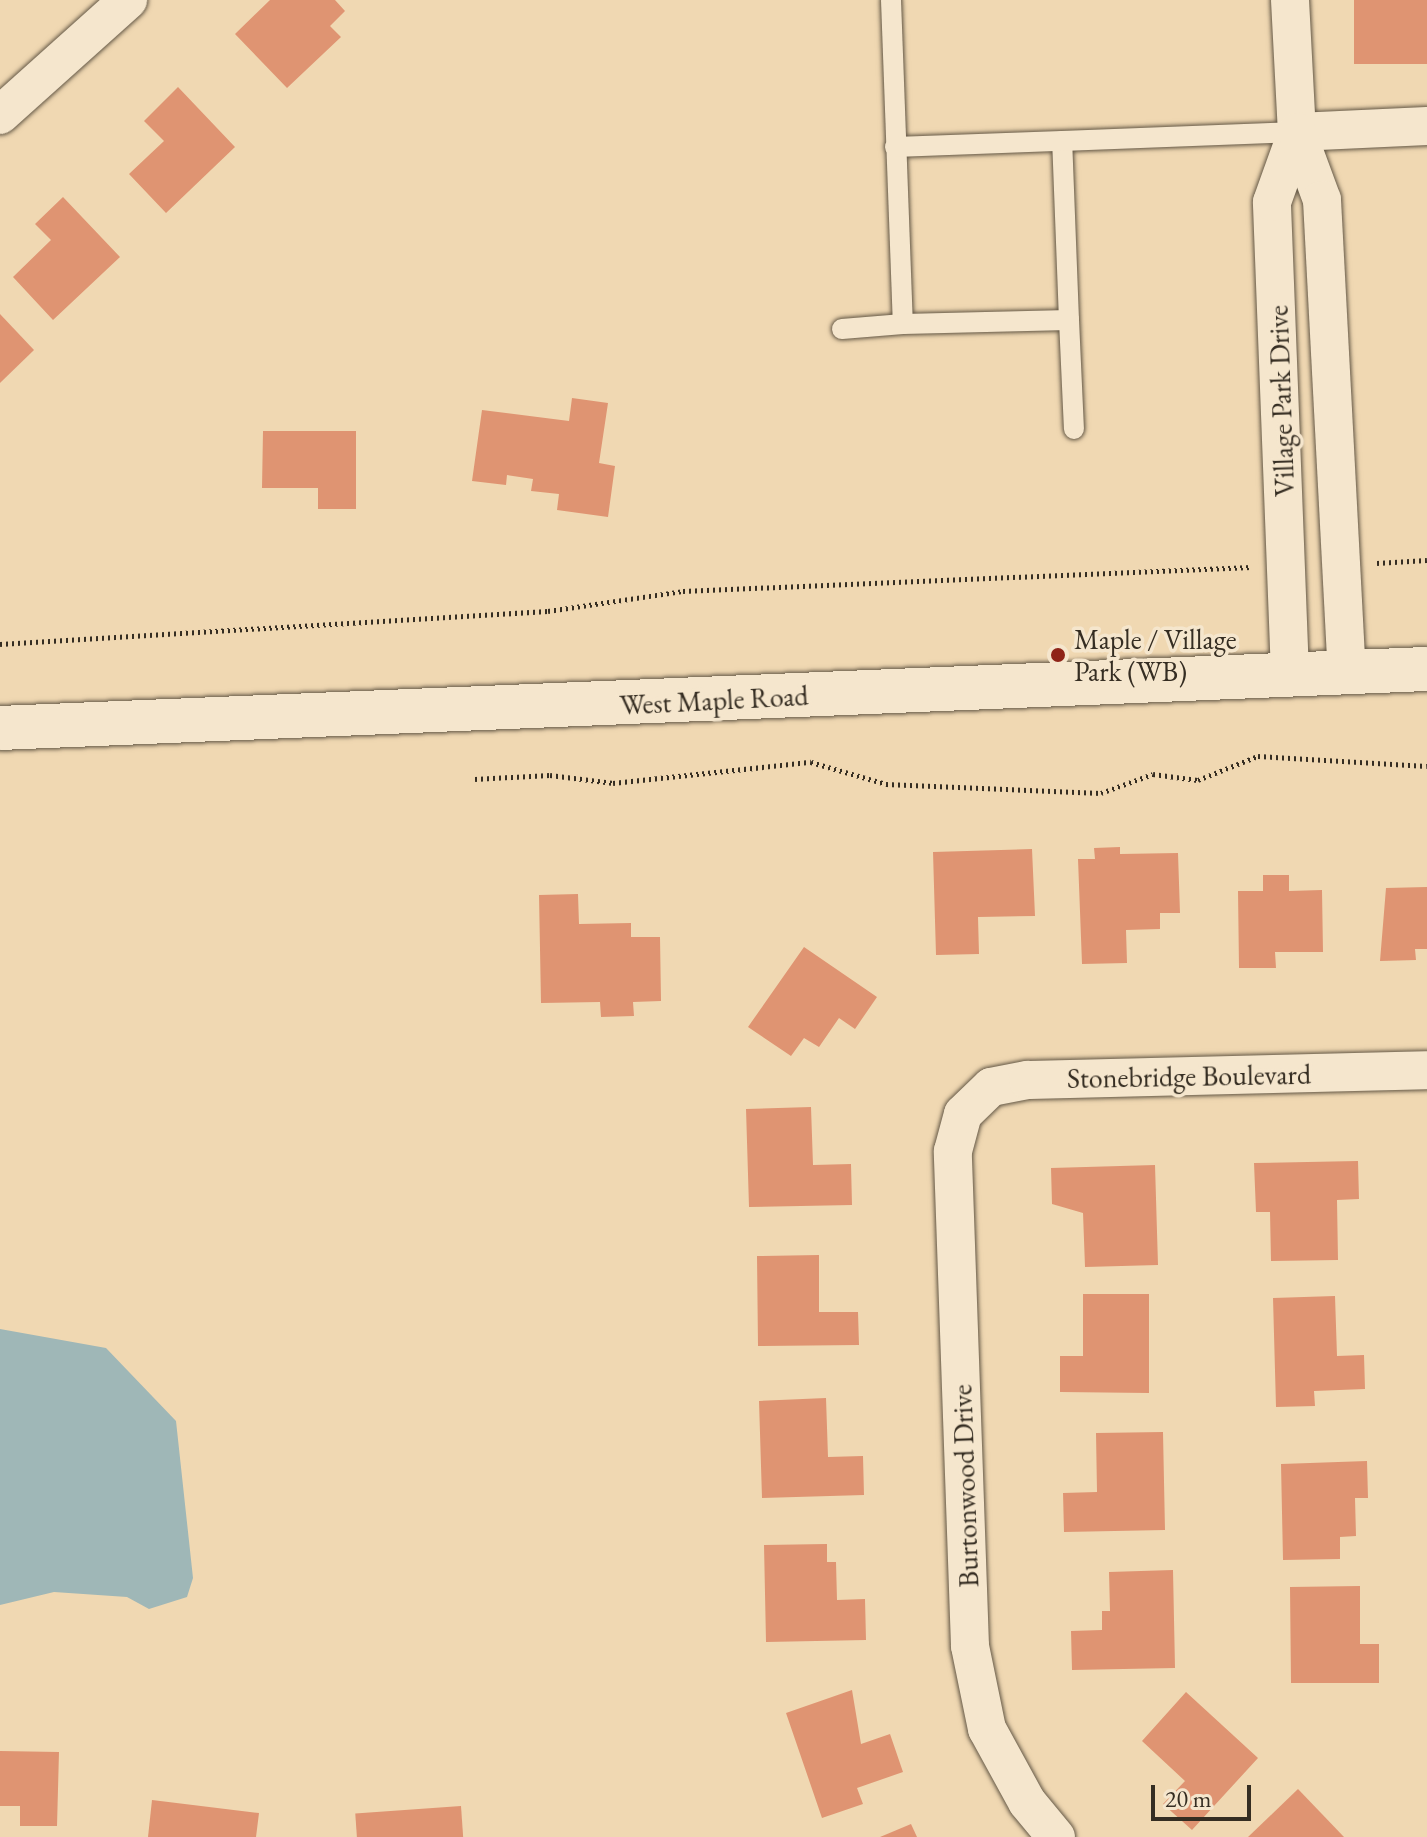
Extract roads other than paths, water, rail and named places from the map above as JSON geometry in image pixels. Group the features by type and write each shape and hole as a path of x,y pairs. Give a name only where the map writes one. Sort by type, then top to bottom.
{"main road":[{"name":"West Maple Road","path":"0,728 1427,669"}],"street":[{"path":"0,115 128,0"},
{"name":"Village Park Drive","path":"1290,0 1297,132 1322,200 1347,672"},
{"path":"1297,132 1427,126"},
{"name":"Village Park Drive","path":"1290,674 1272,202 1297,132"},
{"name":"Stonebridge Boulevard","path":"963,1114 991,1087 1028,1080 1427,1070"},
{"name":"Burtonwood Drive","path":"963,1114 953,1151 970,1646 987,1729 1027,1802 1056,1837"}],"lane":[{"path":"891,0 903,324"},
{"path":"895,147 1297,132"},
{"path":"1062,141 1074,429"},
{"path":"842,329 903,324 1069,320"}],"water":[{"path":"0,1329 106,1348 176,1421 193,1578 187,1597 149,1609 127,1597 54,1592 0,1605"}],"place":[{"name":"Maple / Village Park (WB)","path":"1058,655"}]}
